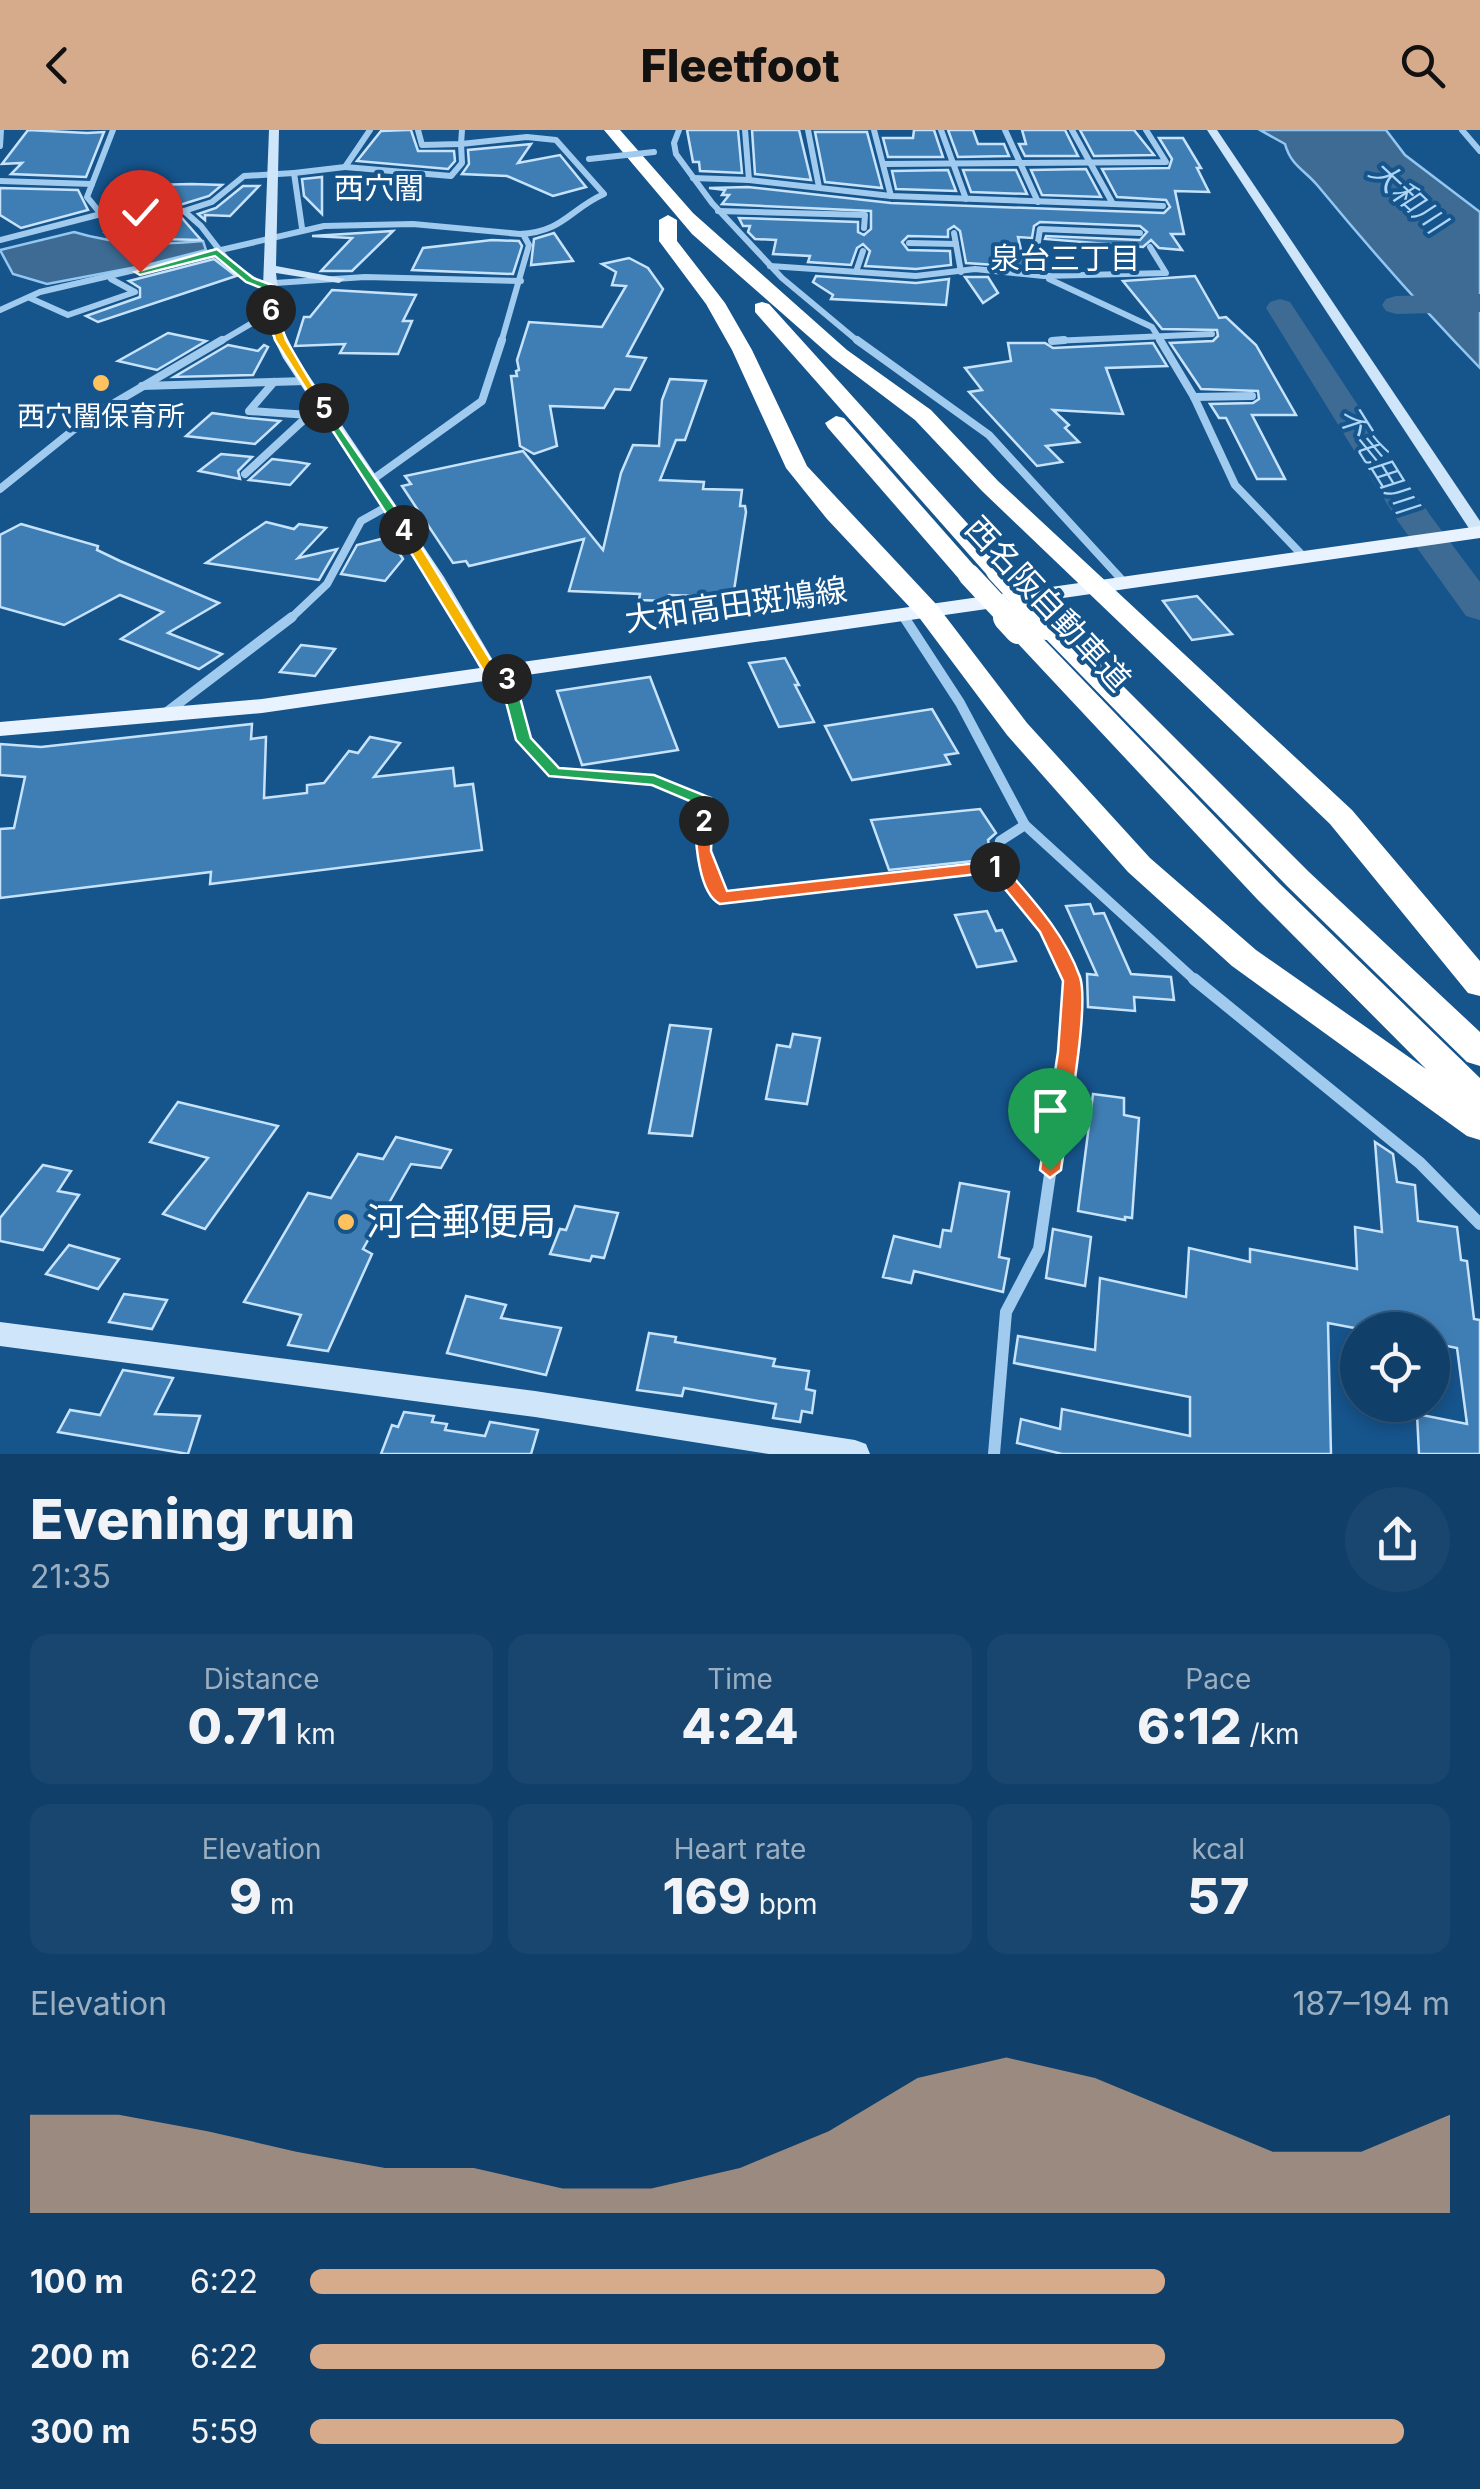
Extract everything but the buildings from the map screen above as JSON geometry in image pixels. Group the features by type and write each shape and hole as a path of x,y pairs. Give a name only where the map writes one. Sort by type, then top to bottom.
{"highway":[{"name":"西名阪自動車道","path":"592,130 754,298 997,571 1033,627 1268,891 1480,1100"},
{"name":"西名阪自動車道","path":"612,130 795,375 969,575 1033,627 1480,1053"},
{"path":"1480,984 1341,817 1109,584 923,415 825,341 678,218 668,241 724,319 798,468 914,612 1018,730 1139,865 1244,958 1480,1126"}],"main road":[{"name":"大和高田斑鳩線","path":"0,729 162,716 499,673 1480,532"}],"street":[{"path":"0,146 1,130"},
{"path":"100,214 87,197 113,130"},
{"path":"274,130 268,287 280,340 499,673 524,740 554,772 654,780 705,802 703,851 720,898 996,867"},
{"path":"346,167 370,130"},
{"path":"0,310 40,292 270,241 302,228 386,226 523,234 575,219 582,204 604,194 556,140 527,138 422,145 418,130"},
{"path":"0,240 100,214 184,211 212,202 244,176 346,167 451,176 462,163 462,130"},
{"path":"679,130 674,138 678,161 769,266 867,348 955,407 988,435 1109,584"},
{"path":"745,130 749,180"},
{"path":"808,130 819,187"},
{"path":"874,130 891,196"},
{"path":"941,130 966,199"},
{"path":"1006,130 1038,202"},
{"path":"1072,130 1113,204"},
{"path":"884,164 1166,162 1146,130"},
{"path":"1212,130 1480,532"},
{"path":"1462,130 1480,151"},
{"path":"577,161 675,151"},
{"path":"294,173 302,228"},
{"path":"693,178 749,180 891,196 1163,206"},
{"path":"0,181 92,184"},
{"path":"718,210 865,214 864,228"},
{"path":"184,211 196,218 217,252 250,280 268,287 339,278"},
{"path":"1033,274 1043,217"},
{"path":"1040,229 1140,233"},
{"path":"954,232 961,272"},
{"path":"372,480 482,401 522,281 528,245 523,234"},
{"path":"910,243 956,244"},
{"path":"769,266 916,276 989,269 1044,276 1166,273 1150,246"},
{"path":"856,272 863,252"},
{"path":"268,268 339,278 522,281"},
{"path":"1044,276 1152,327 1194,398 1235,485 1305,558"},
{"path":"30,298 68,315 135,292 110,278"},
{"path":"0,489 86,419 271,312"},
{"path":"1052,341 1212,334"},
{"path":"139,386 306,381"},
{"path":"245,474 309,416 250,411 274,382"},
{"path":"1194,398 1252,396"},
{"path":"162,716 295,617 328,586 349,556 361,521 388,506"},
{"path":"914,612 1025,825 1220,1003 1420,1162 1480,1224"},
{"path":"994,1454 1006,1312 1038,1249 1068,1052 1072,981 1048,929 996,867 1000,841 1025,825"},
{"path":"0,1334 535,1404 855,1454"}],"water":[{"name":"大和川","path":"1260,130 1386,130 1405,155 1480,212 1480,368 1295,163 1285,144"},
{"path":"74,232 138,243 203,241 206,250 47,284 13,274 0,250"}],"waterway":[{"name":"不毛田川","path":"1396,305 1480,303"},
{"name":"不毛田川","path":"1280,308 1415,520 1480,608"}],"place":[{"name":"西穴闇保育所","path":"101,383"},
{"name":"河合郵便局","path":"346,1222"}],"district":[{"name":"西穴闇","path":"379,189"},
{"name":"泉台三丁目","path":"1065,259"}],"route":[{"path":"140,272 217,252 250,280 268,287 275,328 290,358 436,577 492,674 506,672 524,740 554,772 654,780 705,802 703,851 720,898 996,867 1048,929 1072,981 1068,1052 1050,1170"}]}
